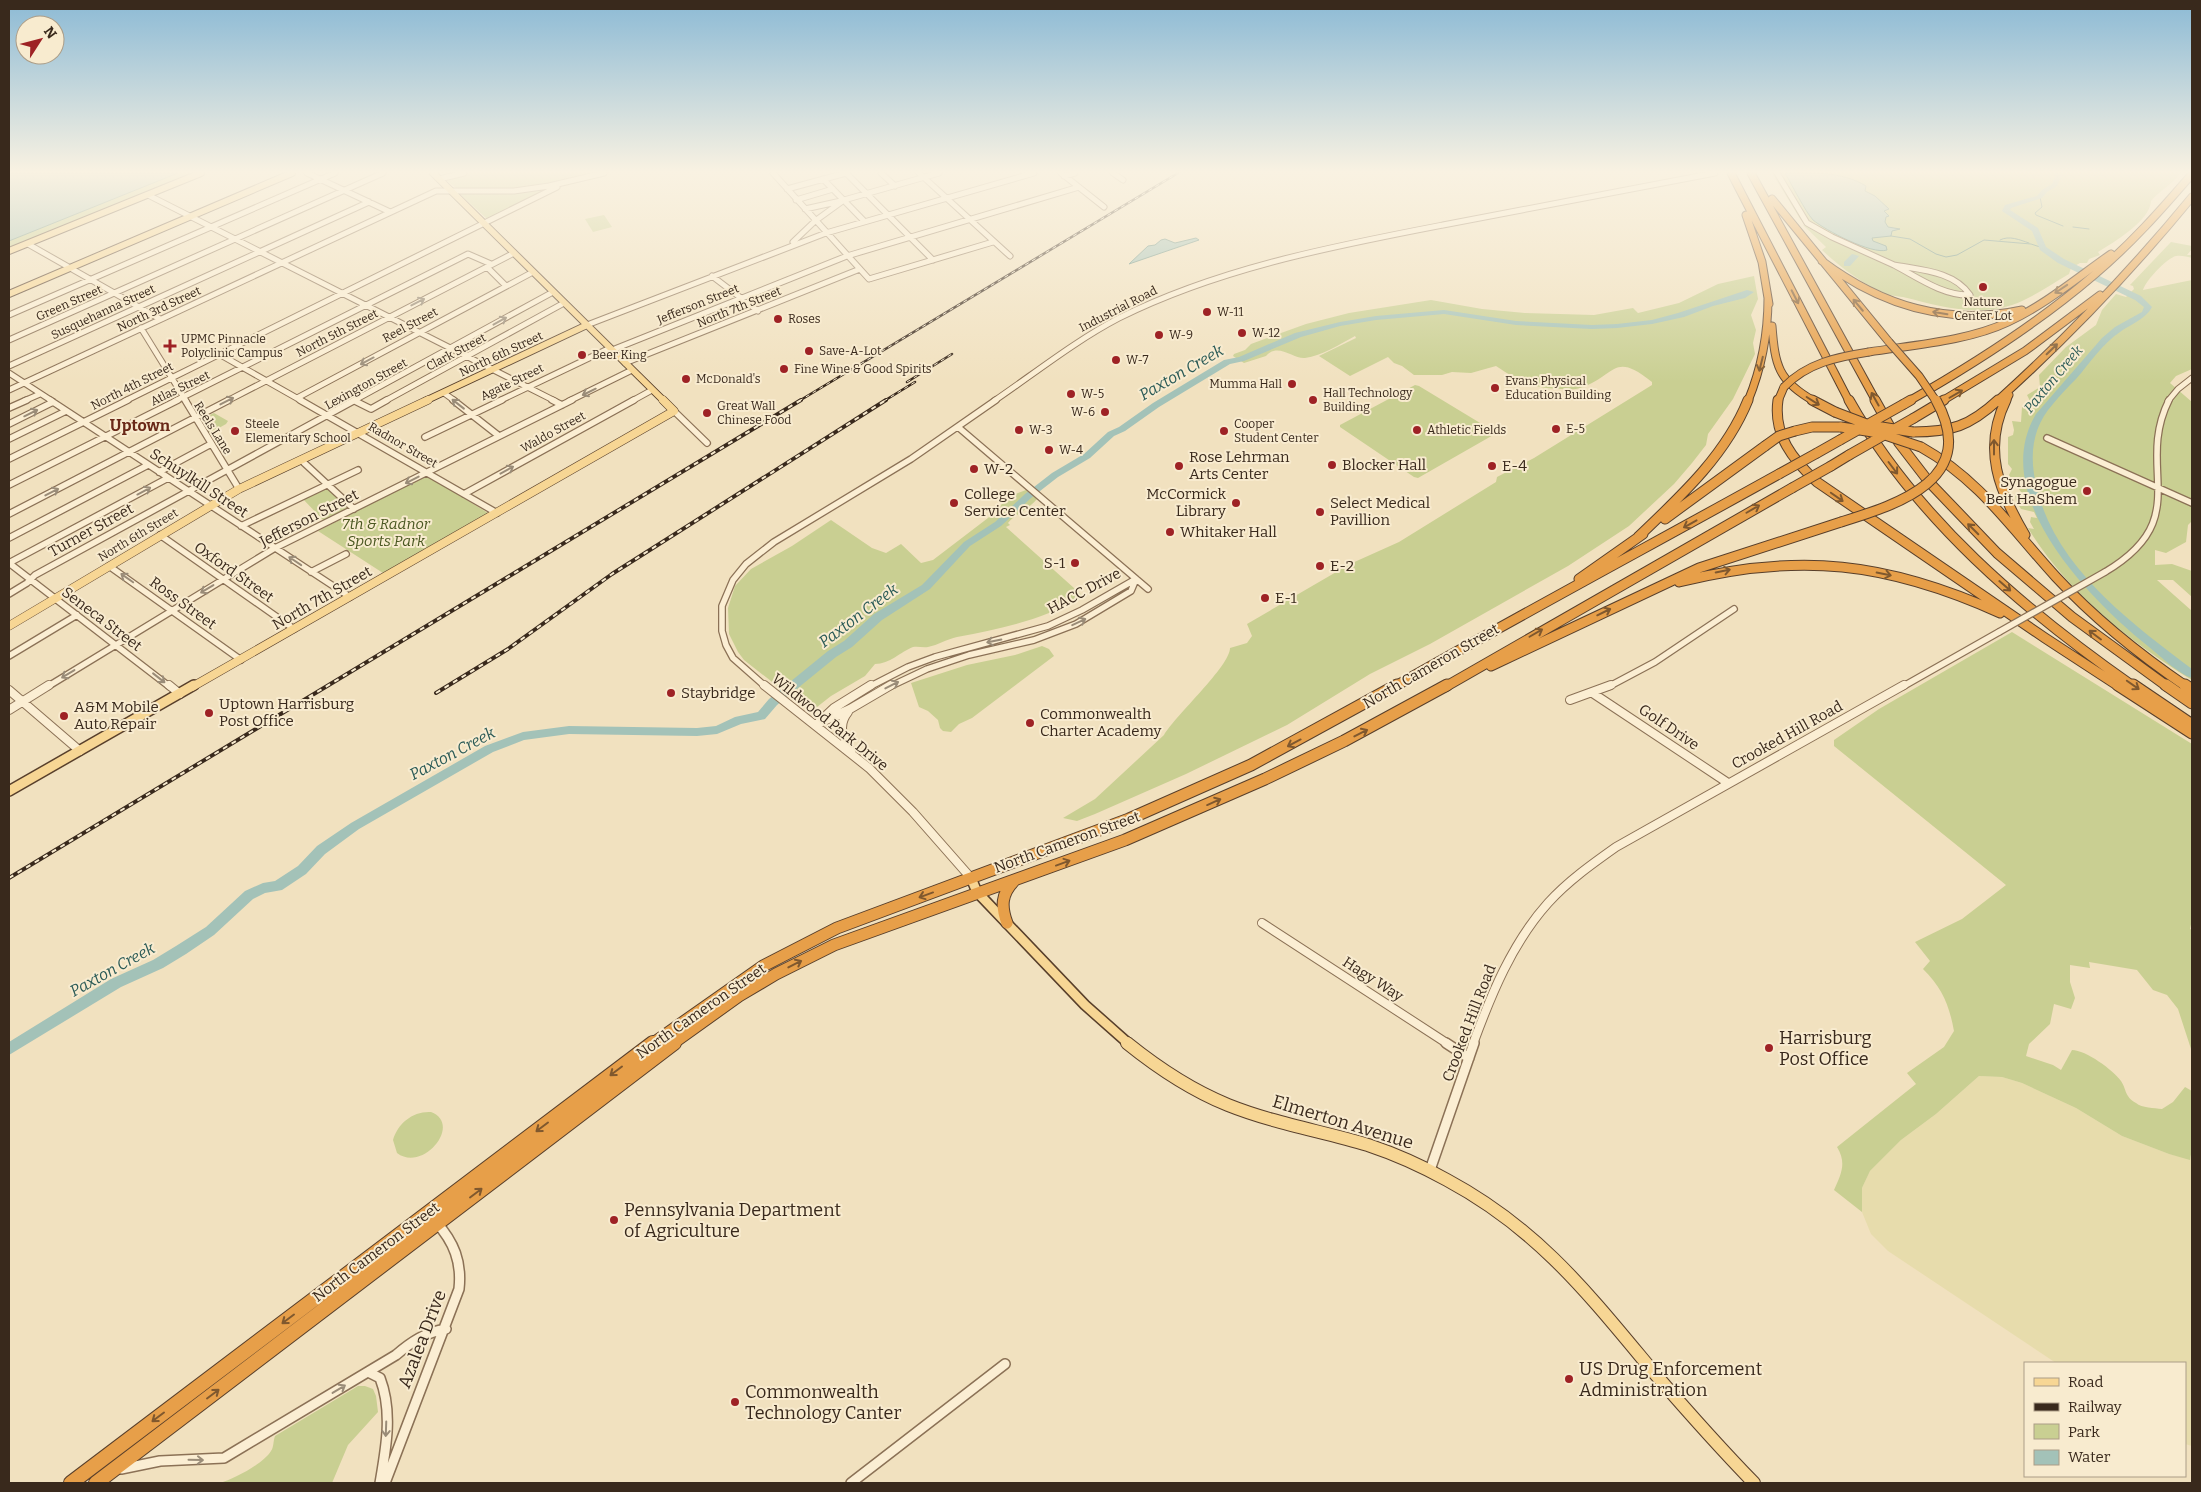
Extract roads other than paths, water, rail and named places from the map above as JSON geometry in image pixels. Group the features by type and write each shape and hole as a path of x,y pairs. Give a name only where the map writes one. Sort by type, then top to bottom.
{"highway":[{"path":"1756,243 1768,298 1775,355 1780,369 1800,392 1835,412 1869,425 1913,432 1942,431 1969,424 1983,414 2018,384 2156,243"},
{"path":"1767,243 1859,417 1883,454 1904,481 1969,552 2020,599 2099,661 2192,725"},
{"path":"1789,243 1899,442 1922,472 1970,526 2017,572 2120,654 2192,703"},
{"path":"1434,693 1710,563 1890,506 1920,491 1938,472 1946,453 1946,426 1939,406 1928,388 1807,243"},
{"path":"2128,243 2014,319 1982,332 1941,341 1834,358 1813,365 1796,375 1784,387 1776,407 1777,426 1785,445 1804,470 1841,500 2045,638 2192,733"},
{"path":"1542,604 1817,453 2007,343 2051,312 2095,276 2129,243"},
{"path":"1822,261 1840,276 1867,291 1932,312 1963,316 1993,316 2017,312 2039,303"},
{"path":"1434,693 1914,418 2025,351 2114,285"},
{"path":"1638,537 1700,476 1720,450 1741,415 1751,394 1761,362 1766,334 1768,298"},
{"path":"2018,384 2005,402 1996,425 1993,441 1996,468 2010,509 2049,569"},
{"path":"1542,604 1779,436 1795,430 1812,427 1841,427 1879,433 1921,447 1948,462 1971,480 2078,600 2117,635 2192,690"},
{"path":"1642,594 1696,577 1737,568 1782,564 1839,566 1901,577 1953,592 1996,611 2045,638"},
{"name":"North Cameron Street","path":"71,1483 688,1017 763,966 837,928 1129,819 1251,765 1309,735 1542,604"},
{"name":"North Cameron Street","path":"97,1482 676,1041 751,989 834,945 1125,840 1265,779 1344,741 1434,693"},
{"path":"1007,923 1002,908 1003,897 1008,888 1017,879"}],"main road":[{"path":"9,251 31,243"},
{"path":"9,294 129,243"},
{"path":"504,243 674,412"},
{"name":"North 6th Street","path":"9,626 239,489 587,326"},
{"name":"North 7th Street","path":"9,791 674,412"},
{"name":"Elmerton Avenue","path":"971,878 977,892 1105,1024 1142,1055 1176,1079 1210,1098 1243,1111 1365,1144 1430,1170 1496,1210 1559,1262 1585,1288 1680,1402 1754,1483"}],"street":[{"path":"9,315 176,243"},
{"name":"Green Street","path":"9,340 228,243"},
{"path":"244,243 562,405"},
{"name":"Susquehanna Street","path":"9,366 279,243"},
{"name":"North 3rd Street","path":"9,390 325,243"},
{"name":"North 4th Street","path":"9,459 444,243"},
{"path":"778,250 790,243"},
{"name":"North 6th Street","path":"587,326 798,243"},
{"path":"835,243 869,279 991,243"},
{"name":"Jefferson Street","path":"611,349 847,256 891,243"},
{"path":"916,243 933,260"},
{"path":"994,243 1010,256"},
{"name":"Industrial Road","path":"739,572 774,542 911,459 1099,329 1151,303 1216,278 1356,243"},
{"path":"1847,243 1894,266 1955,294 1970,295 1966,289 1942,274 1894,266"},
{"path":"28,244 160,320"},
{"name":"North 5th Street","path":"9,514 514,253"},
{"name":"Atlas Street","path":"9,486 468,254 489,266"},
{"path":"489,266 506,286"},
{"name":"North 7th Street","path":"625,363 860,269"},
{"name":"Reel Street","path":"298,398 533,272"},
{"path":"712,276 758,311"},
{"name":"Lexington Street","path":"188,491 553,292"},
{"name":"Clark Street","path":"355,401 371,409 564,303"},
{"name":"Reels Lane","path":"141,328 239,489"},
{"name":"Agate Street","path":"425,437 611,349"},
{"name":"Radnor Street","path":"219,354 497,513"},
{"name":"Jefferson Street","path":"9,710 275,548 632,370"},
{"name":"Schuylkill Street","path":"9,373 350,597"},
{"name":"Crooked Hill Road","path":"1430,1170 1485,1011 1506,964 1519,942 1548,903 1567,884 1609,852 1728,783 2105,572 2128,557 2144,541 2157,513 2160,418 2175,391 2192,378"},
{"name":"Waldo Street","path":"464,494 652,390"},
{"path":"444,393 499,436"},
{"path":"9,408 40,394"},
{"path":"9,424 53,402"},
{"path":"9,439 66,411"},
{"path":"674,412 707,443"},
{"path":"958,428 1148,590 1131,591"},
{"path":"2047,438 2192,503"},
{"path":"159,472 211,444"},
{"path":"301,460 354,509"},
{"path":"9,538 148,465"},
{"path":"241,526 358,470"},
{"path":"9,563 168,478"},
{"name":"Turner Street","path":"9,594 30,580 188,491"},
{"name":"Oxford Street","path":"160,535 294,629"},
{"path":"312,572 346,554"},
{"name":"Seneca Street","path":"9,563 180,694"},
{"name":"Ross Street","path":"109,566 241,660"},
{"path":"1121,566 1125,578 1124,586"},
{"name":"Wildwood Park Drive","path":"739,572 728,588 722,606 721,623 723,638 729,652 738,664 854,755 913,812 971,878"},
{"name":"HACC Drive","path":"816,725 822,717 842,703 893,674 951,651 1017,636 1048,626 1087,608 1136,579"},
{"name":"HACC Drive","path":"816,725 850,709 886,688 927,669 969,655 1034,640 1070,626 1100,612 1131,591 1136,579"},
{"path":"1570,700 1594,694 1648,666 1734,609"},
{"path":"9,656 77,615"},
{"path":"9,690 80,751"},
{"name":"Golf Drive","path":"1594,694 1728,783"},
{"path":"850,709 842,718 840,729 854,755"},
{"name":"Hagy Way","path":"1262,923 1469,1058"},
{"path":"424,1216 438,1222 438,1206"},
{"name":"Azalea Drive","path":"385,1483 446,1329 459,1289 461,1271 455,1249 438,1222"},
{"path":"97,1482 122,1469 148,1462 224,1458 368,1372 427,1332 446,1329"},
{"path":"851,1483 1005,1364"},
{"path":"368,1372 380,1378 384,1390 386,1408 386,1446 380,1483"}],"water":[{"path":"1158,243 1191,243 1129,264 1148,246"},
{"path":"1855,243 1877,243 1886,246 1887,250 1880,251"}],"waterway":[{"path":"1916,243 1936,254 1946,257 1957,255 1979,243"},
{"path":"2015,243 2031,244 2043,248"},
{"name":"Paxton Creek","path":"2041,243 2043,248 2061,261 2138,298 2148,307 2145,313 2110,335 2040,414 2030,436 2028,452 2033,492 2044,521 2059,548 2097,595 2143,637 2192,674"},
{"name":"Paxton Creek","path":"1847,264 1855,256"},
{"name":"Paxton Creek","path":"9,1049 116,983 158,964 181,950 210,931 249,895 263,888 278,886 302,870 321,850 355,826 489,749 523,736 569,730 697,732 717,730 739,720 761,716 773,702 832,654 848,644 878,617 926,587 967,544 998,524 1028,496 1055,475 1087,456 1111,434 1122,429 1156,405 1227,362 1241,359 1298,335 1340,324 1376,318 1444,312 1516,323 1592,327 1617,326 1652,322 1681,315 1750,292"}],"railway":[{"path":"799,401 1062,243"},
{"path":"907,382 952,354"},
{"path":"884,401 915,382"},
{"path":"9,878 801,400"},
{"path":"436,693 508,649 612,574 886,400"}],"place":[{"name":"Nature Center Lot","path":"1983,287"},
{"name":"W-11","path":"1207,312"},
{"name":"Roses","path":"778,319"},
{"name":"W-12","path":"1242,333"},
{"name":"W-9","path":"1159,335"},
{"name":"UPMC Pinnacle Polyclinic Campus","path":"170,346"},
{"name":"Save-A-Lot","path":"809,351"},
{"name":"Beer King","path":"582,355"},
{"name":"W-7","path":"1116,360"},
{"name":"Fine Wine & Good Spirits","path":"784,369"},
{"name":"McDonald's","path":"686,379"},
{"name":"Mumma Hall","path":"1292,384"},
{"name":"Evans Physical Education Building","path":"1495,388"},
{"name":"W-5","path":"1071,394"},
{"name":"Hall Technology Building","path":"1313,400"},
{"name":"W-6","path":"1105,412"},
{"name":"Great Wall Chinese Food","path":"707,413"},
{"name":"E-5","path":"1556,429"},
{"name":"W-3","path":"1019,430"},
{"name":"Athletic Fields","path":"1417,430"},
{"name":"Steele Elementary School","path":"235,431"},
{"name":"Cooper Student Center","path":"1224,431"},
{"name":"W-4","path":"1049,450"},
{"name":"Blocker Hall","path":"1332,465"},
{"name":"Rose Lehrman Arts Center","path":"1179,466"},
{"name":"E-4","path":"1492,466"},
{"name":"W-2","path":"974,469"},
{"name":"Synagogue Beit HaShem","path":"2087,491"},
{"name":"College Service Center","path":"954,503"},
{"name":"McCormick Library","path":"1236,503"},
{"name":"Select Medical Pavillion","path":"1320,512"},
{"name":"Whitaker Hall","path":"1170,532"},
{"name":"S-1","path":"1075,563"},
{"name":"E-2","path":"1320,566"},
{"name":"E-1","path":"1265,598"},
{"name":"Staybridge","path":"671,693"},
{"name":"Uptown Harrisburg Post Office","path":"209,713"},
{"name":"A&M Mobile Auto Repair","path":"64,716"},
{"name":"Commonwealth Charter Academy","path":"1030,723"},
{"name":"Harrisburg Post Office","path":"1769,1048"},
{"name":"Pennsylvania Department of Agriculture","path":"614,1220"},
{"name":"US Drug Enforcement Administration","path":"1569,1379"},
{"name":"Commonwealth Technology Canter","path":"735,1402"}],"district":[{"name":"Uptown","path":"140,425"}],"park label":[{"name":"7th & Radnor Sports Park","path":"386,532"}]}
